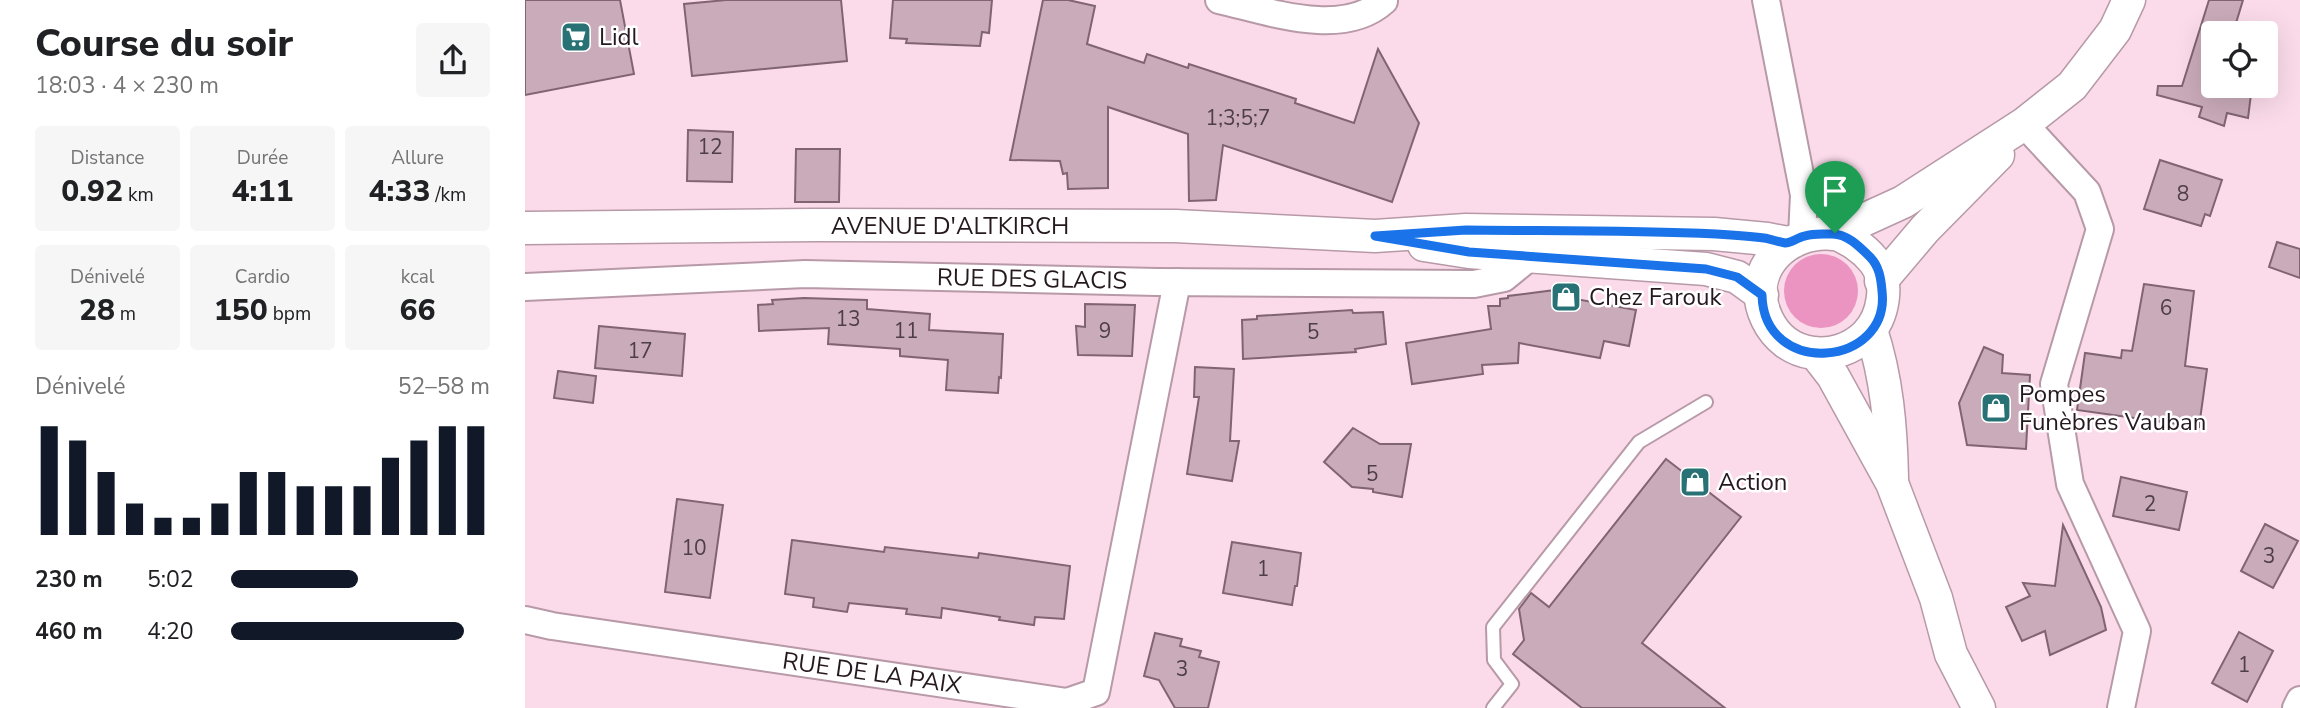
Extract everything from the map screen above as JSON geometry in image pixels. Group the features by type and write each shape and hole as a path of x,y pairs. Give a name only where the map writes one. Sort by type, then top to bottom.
{"street":[{"path":"1219,0 1316,21 1344,20 1376,8 1384,0 1404,0"},
{"path":"1766,0 1804,195 1795,240"},
{"path":"1835,233 1856,243 1875,263 1883,296 1879,315 1871,330 1857,343 1841,351 1816,354 1790,345 1777,334 1767,319 1762,285 1767,268 1776,254 1795,240 1819,233 1835,233 1903,202 2024,124 2072,86 2115,30 2129,0"},
{"path":"1881,281 1926,229 1988,167 2024,124"},
{"path":"2024,124 2087,192 2100,229 2054,384 2070,484 2137,631 2121,708"},
{"name":"AVENUE D'ALTKIRCH","path":"525,228 815,225 1175,226 1375,236 1466,230 1700,234 1795,240"},
{"name":"AVENUE D'ALTKIRCH","path":"1375,236 1469,252 1706,269 1737,277 1762,295"},
{"name":"RUE DES GLACIS","path":"525,287 805,274 1177,282 1474,284 1504,278 1531,256"},
{"name":"RUE DE LA PAIX","path":"525,620 1066,702 1096,692 1177,282"},
{"path":"1871,330 1880,356 1891,421 1892,483"},
{"path":"1816,354 1833,376 1892,483 1936,598 1951,654 1979,708"},
{"path":"2296,708 2300,700"}],"lane":[{"path":"1493,708 1512,684 1494,660 1493,627 1639,442 1706,402"}],"shaded area":[{"path":"1814,254 1828,254 1842,260 1852,270 1858,291 1852,312 1842,322 1828,328 1814,328 1800,322 1790,312 1784,298 1784,284 1790,270 1800,260"}],"building":[{"name":"Lidl","path":"525,0 620,0 634,74 525,95"},
{"path":"726,0 841,0 847,61 692,76 684,4"},
{"path":"893,0 992,0 989,33 982,32 980,46 906,43 907,39 890,38"},
{"path":"1043,0 1068,0 1095,6 1087,44 1144,63 1147,54 1188,68 1189,64 1296,99 1295,103 1354,123 1378,49 1419,123 1392,202 1223,145 1216,200 1189,201 1188,134 1108,107 1108,188 1068,189 1067,173 1063,174 1060,161 1010,160"},
{"path":"2209,0 2243,0 2237,21 2202,21"},
{"path":"2201,25 2201,98 2250,98 2248,118 2227,113 2224,126 2199,117 2202,107 2157,95 2158,86 2182,86"},
{"path":"688,130 733,132 732,182 687,181"},
{"path":"796,149 840,149 839,202 795,202"},
{"path":"2160,160 2222,180 2210,216 2205,214 2201,226 2144,209"},
{"path":"2277,242 2300,249 2300,278 2269,267"},
{"path":"2144,284 2194,291 2185,366 2207,369 2199,427 2077,410 2085,353 2121,358 2122,350 2132,351"},
{"path":"1555,290 1554,295 1636,310 1629,346 1604,341 1600,358 1519,343 1518,363 1482,365 1483,374 1412,384 1406,343 1491,329 1488,306 1500,306 1500,299 1508,296"},
{"path":"772,300 867,300 867,309 930,314 929,330 1003,334 998,393 946,390 948,360 900,356 900,349 828,344 829,328 759,331 758,305 773,304"},
{"path":"1085,304 1135,305 1132,356 1078,355 1076,326 1085,327"},
{"path":"1352,310 1353,313 1383,312 1386,344 1355,349 1356,352 1243,359 1242,320 1257,319 1257,316"},
{"path":"599,326 685,334 682,376 595,368"},
{"path":"1984,347 2003,355 2002,373 2030,375 2026,449 1967,445 1959,403"},
{"path":"1195,367 1234,369 1230,441 1239,441 1232,481 1187,474 1199,397 1194,397"},
{"path":"558,371 596,376 593,403 554,398"},
{"path":"1353,428 1380,444 1411,444 1402,497 1373,492 1373,489 1352,487 1324,462"},
{"path":"1666,459 1741,517 1642,643 1725,708 1582,708 1513,654 1524,640 1519,609 1531,593 1549,607"},
{"path":"2121,477 2187,492 2179,530 2113,516"},
{"path":"677,499 723,505 710,598 665,592"},
{"path":"2265,524 2298,541 2273,588 2241,571"},
{"path":"2063,525 2101,607 2106,630 2050,655 2045,631 2022,641 2006,607 2030,596 2023,583 2055,586"},
{"path":"792,540 884,552 885,547 978,558 979,553 1070,566 1064,619 1035,617 1034,625 942,608 941,618 906,614 907,609 849,603 847,612 813,607 814,598 785,594"},
{"path":"1232,542 1301,553 1292,605 1223,593"},
{"path":"2239,632 2273,651 2247,702 2212,683"},
{"path":"1155,633 1182,639 1180,646 1201,651 1199,657 1219,662 1208,708 1175,708 1159,680 1144,676"}],"place":[{"name":"Lidl","path":"576,37"},
{"name":"Chez Farouk","path":"1566,297"},
{"name":"Pompes Funèbres Vauban","path":"1996,408"},
{"name":"Action","path":"1695,482"}],"route":[{"path":"1466,230 1714,234 1787,243 1802,236 1835,233 1856,243 1875,263 1881,278 1883,296 1879,315 1871,330 1857,343 1824,355 1806,352 1790,345 1777,334 1767,319 1762,295 1737,277 1706,269 1469,252 1375,236 1466,230"}]}
